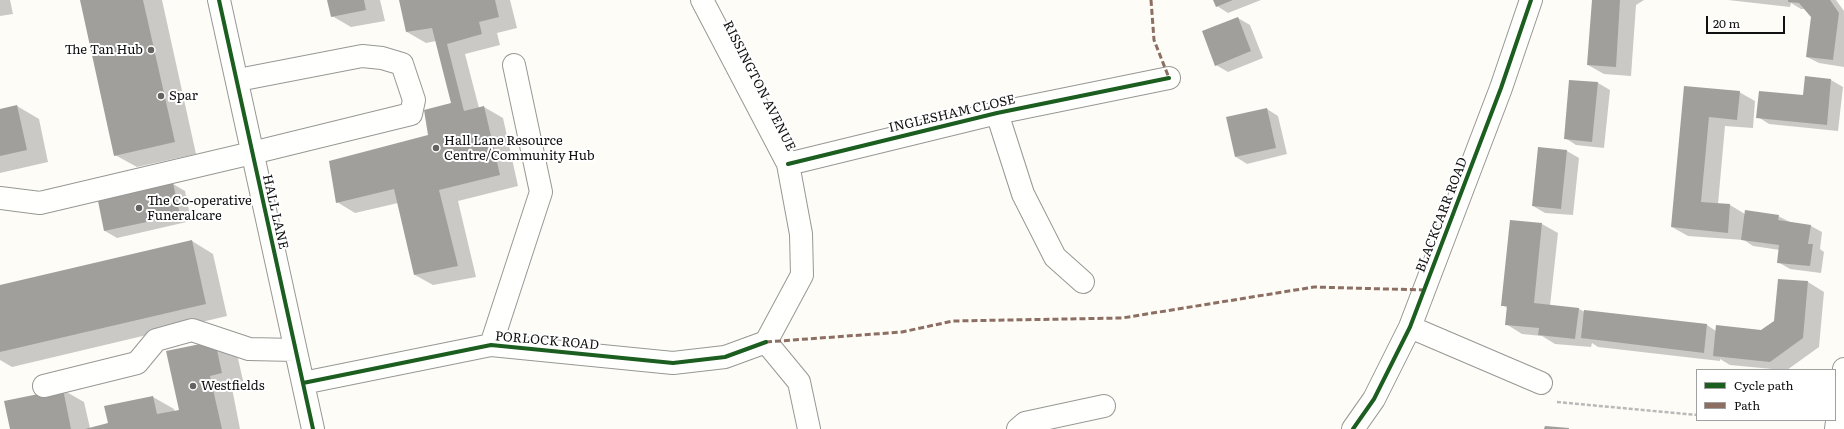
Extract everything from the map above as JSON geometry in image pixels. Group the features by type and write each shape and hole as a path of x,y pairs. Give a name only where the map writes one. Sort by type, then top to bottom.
{"street":[{"name":"HALL LANE","path":"219,0 238,80 252,153 313,429"},
{"name":"RISSINGTON AVENUE","path":"702,0 788,164 801,234 802,275 766,342"},
{"name":"BLACKCARR ROAD","path":"1352,429 1374,399 1410,327 1502,88 1531,0"},
{"path":"0,198 40,203 252,153 410,114 414,100 402,64 382,58 362,56 238,80"},
{"path":"492,345 541,192 514,66"},
{"name":"INGLESHAM CLOSE","path":"788,164 997,113 1169,78"},
{"name":"INGLESHAM CLOSE","path":"997,113 1023,194 1055,257 1083,282"},
{"path":"1410,327 1541,383"},
{"path":"44,386 137,363 156,340 192,330 249,349 296,350"},
{"path":"766,342 799,382 809,429"},
{"name":"PORLOCK ROAD","path":"303,383 492,345 673,363 725,357 766,342"},
{"path":"1836,429 1844,369"},
{"path":"1018,429 1025,423 1104,406"}],"path":[{"path":"1541,383 1553,402 1696,415"}],"building":[{"path":"80,0 143,0 175,142 114,156"},
{"path":"327,0 364,0 366,10 331,17"},
{"name":"Hall Lane Resource Centre/Community Hub","path":"399,0 495,0 499,17 479,22 482,34 447,44 464,111 484,106 500,175 439,190 458,266 414,275 394,189 336,203 329,161 428,135 424,110 451,103 432,28 406,32"},
{"path":"1213,0 1233,0 1216,7"},
{"path":"1592,0 1620,0 1616,67 1587,65"},
{"path":"1788,0 1830,0 1839,13 1833,60 1806,57 1811,17 1799,3 1788,2"},
{"path":"1238,17 1251,51 1215,66 1202,31"},
{"path":"1805,76 1831,79 1827,125 1756,118 1759,91 1803,95"},
{"path":"1569,80 1598,82 1592,142 1564,139"},
{"path":"1684,86 1740,91 1737,120 1709,117 1701,202 1730,204 1728,233 1671,227"},
{"path":"17,105 27,150 0,156 0,109"},
{"path":"1267,108 1276,148 1235,157 1226,117"},
{"path":"1538,147 1567,150 1561,209 1532,206"},
{"name":"The Co-operative Funeralcare","path":"173,183 180,215 104,231 98,201"},
{"path":"1745,210 1779,215 1778,220 1811,225 1808,244 1813,244 1810,266 1777,263 1779,245 1741,240"},
{"path":"1510,220 1542,223 1534,303 1579,308 1575,339 1538,335 1539,328 1505,325 1507,306 1501,306"},
{"path":"192,240 206,304 0,352 0,285"},
{"path":"1778,279 1808,281 1803,338 1770,362 1713,356 1716,325 1761,330 1774,321"},
{"path":"1584,310 1707,324 1704,353 1581,338"},
{"name":"Westfields","path":"215,341 222,373 210,376 222,429 85,429 108,423 104,406 153,396 157,414 179,410 166,351"},
{"path":"63,389 71,429 10,429 4,401"},
{"path":"1545,426 1569,428 1569,429 1544,429"}],"marked path":[{"path":"1151,0 1154,40 1169,78"},
{"path":"766,342 902,332 953,321 1122,318 1314,287 1424,290"}],"cycle path":[{"path":"219,0 313,429"},
{"path":"1353,429 1374,399 1410,327 1501,88 1531,0"},
{"path":"788,164 997,113 1169,78"},
{"path":"303,383 491,345 673,363 725,357 766,342"}],"place":[{"name":"The Tan Hub","path":"151,50"},
{"name":"Spar","path":"161,96"},
{"name":"Hall Lane Resource Centre/Community Hub","path":"436,148"},
{"name":"The Co-operative Funeralcare","path":"139,208"},
{"name":"Westfields","path":"193,386"}]}
